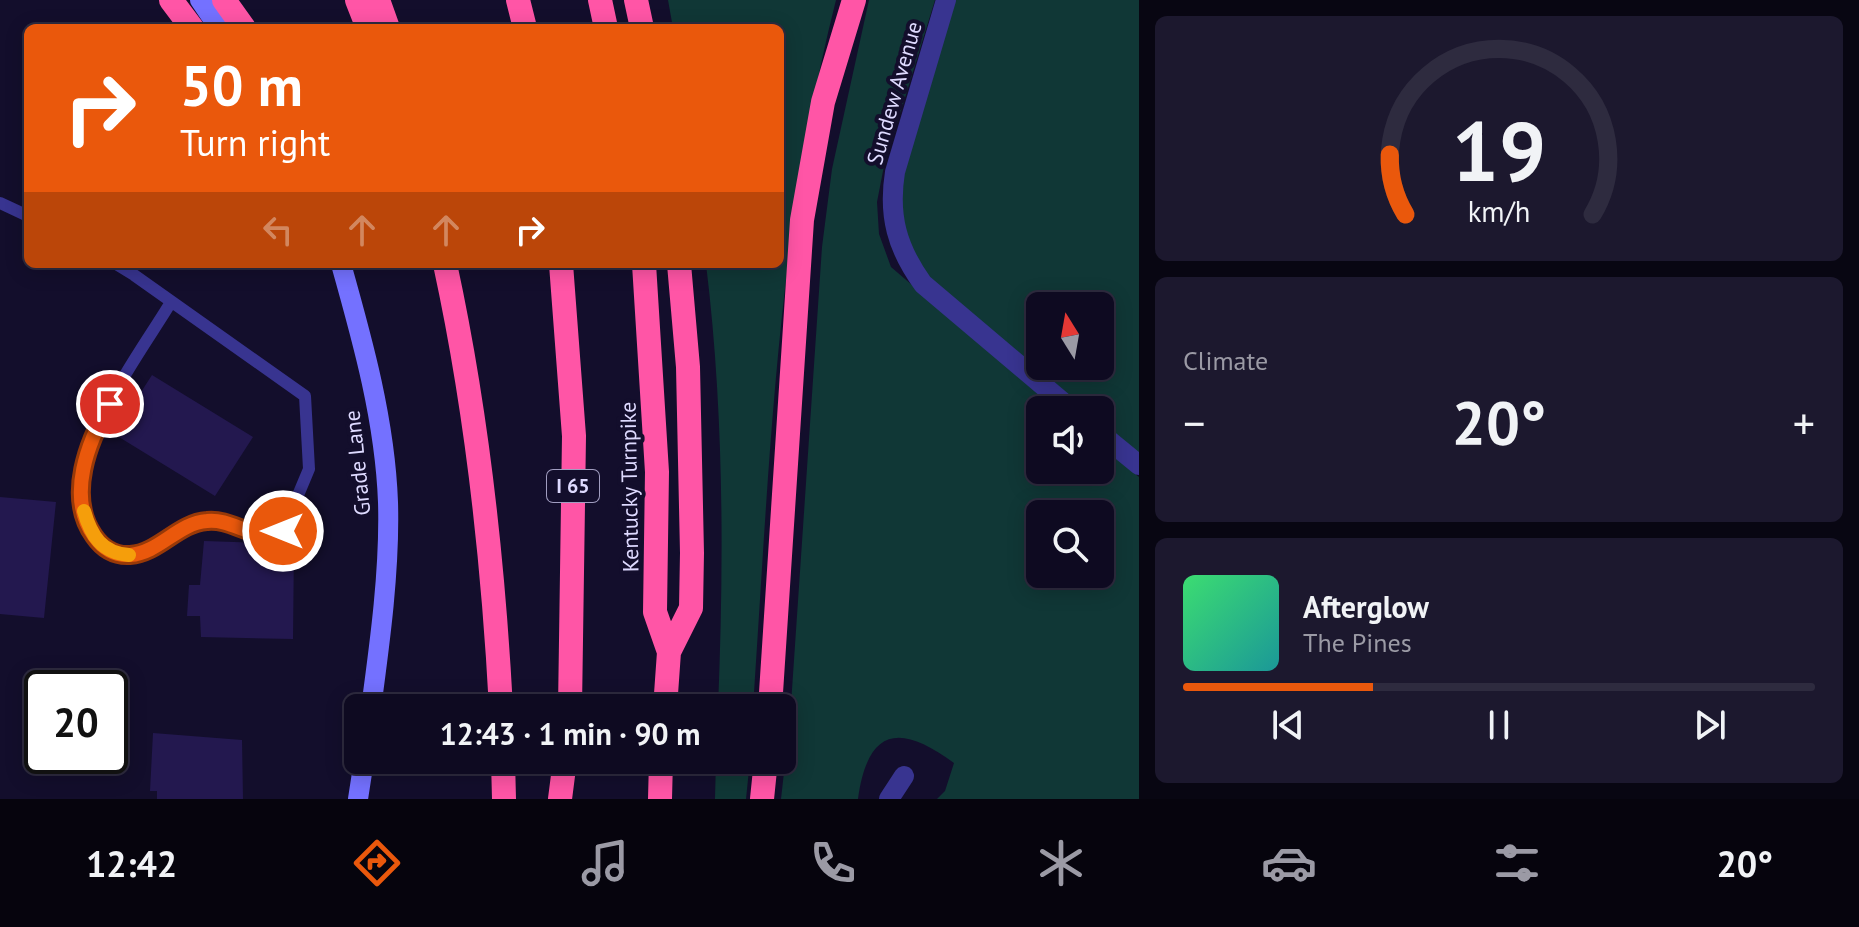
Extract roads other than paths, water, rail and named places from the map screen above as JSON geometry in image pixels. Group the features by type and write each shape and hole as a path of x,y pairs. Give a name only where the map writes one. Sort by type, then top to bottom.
{"highway":[{"path":"171,0 189,24"},
{"path":"224,0 241,24"},
{"path":"357,0 366,24"},
{"path":"378,0 387,24"},
{"path":"518,0 524,24"},
{"path":"600,0 605,24"},
{"path":"636,0 641,24"},
{"path":"771,694 802,220 823,102 854,0"},
{"path":"446,268 476,428 487,513 500,694"},
{"name":"I 65","path":"561,268 574,436 570,694"},
{"name":"Kentucky Turnpike","path":"644,268 657,472 655,612 669,652 666,694"},
{"path":"669,652 691,608 688,367 679,268"},
{"path":"503,774 504,799"},
{"path":"560,799 563,774"},
{"path":"660,799 661,774"},
{"path":"762,799 765,774"}],"main road":[{"path":"200,0 216,24"},
{"name":"Grade Lane","path":"342,268 366,354 378,415 388,503 373,694"},
{"path":"358,799 362,774"}],"street":[{"name":"Sundew Avenue","path":"946,0 895,172 891,213 900,247 923,284 1055,396"},
{"path":"1114,444 1139,465"},
{"path":"889,799 904,776"}],"lane":[{"path":"0,203 24,214"},
{"path":"123,268 305,396 309,469 283,531 270,537 208,520 179,530 147,552 114,554 100,545 89,528 81,502 86,458 95,430 171,302"},
{"path":"134,275 141,268"}]}
